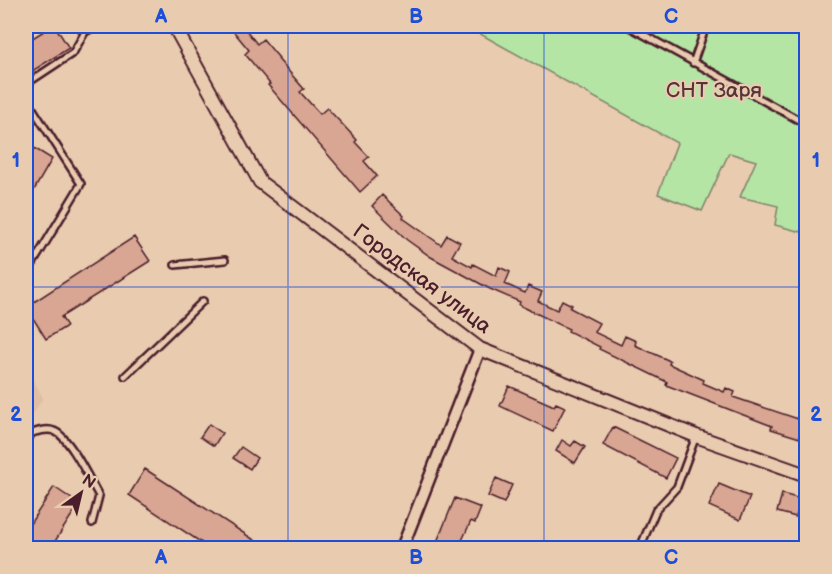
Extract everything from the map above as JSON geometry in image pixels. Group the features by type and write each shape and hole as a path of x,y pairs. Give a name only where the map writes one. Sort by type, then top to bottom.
{"street":[{"name":"Городская улица","path":"174,26 260,182 480,349 696,436 807,475"},
{"path":"402,549 480,349"}],"lane":[{"path":"78,26 85,32"},
{"path":"26,84 74,53 85,32 96,26"},
{"path":"628,26 807,124"},
{"path":"693,63 706,26"},
{"path":"26,98 81,184 26,275"},
{"path":"175,265 225,260"},
{"path":"125,376 203,301"},
{"path":"26,442 32,433 44,429 56,431 67,442 99,496 92,523"},
{"path":"640,549 656,510 677,487 696,436"}],"shaded area":[{"path":"26,367 43,398 26,425"}],"green space":[{"name":"СНТ Заря","path":"466,26 806,26 805,233 775,225 778,206 740,197 756,161 729,153 702,211 658,194 677,143"}],"building":[{"path":"55,26 69,48 26,75 26,42"},
{"path":"229,26 243,26 257,44 263,39 304,89 300,92 320,114 327,108 357,140 355,142 369,157 364,161 377,176 360,192 268,85 270,84 245,54 249,50"},
{"path":"29,145 52,159 26,204 26,150"},
{"path":"382,195 404,216 403,218 441,245 447,235 460,242 452,256 496,276 499,267 510,272 505,284 525,293 528,286 542,292 538,301 557,310 562,300 572,305 570,308 599,323 594,332 621,345 625,336 636,341 635,345 670,361 669,364 704,380 703,383 724,392 726,388 735,392 733,397 807,422 803,439 771,429 772,426 666,385 667,382 599,349 600,347 568,331 569,329 519,305 520,302 490,289 431,257 407,240 372,206"},
{"path":"134,237 150,261 61,317 67,326 46,339 26,307"},
{"path":"509,386 554,406 556,403 565,407 553,431 500,406"},
{"path":"209,424 222,433 214,446 200,437"},
{"path":"613,427 676,458 666,478 603,445"},
{"path":"562,440 571,446 575,441 585,447 575,463 556,451"},
{"path":"241,447 257,458 250,469 233,458"},
{"path":"145,469 268,549 211,549 129,495"},
{"path":"496,478 512,485 504,503 488,496"},
{"path":"719,484 750,497 740,520 709,506"},
{"path":"54,487 79,504 50,549 26,549 26,530"},
{"path":"782,494 801,499 796,517 777,512"},
{"path":"455,498 481,508 475,523 471,521 458,549 434,549"}]}
